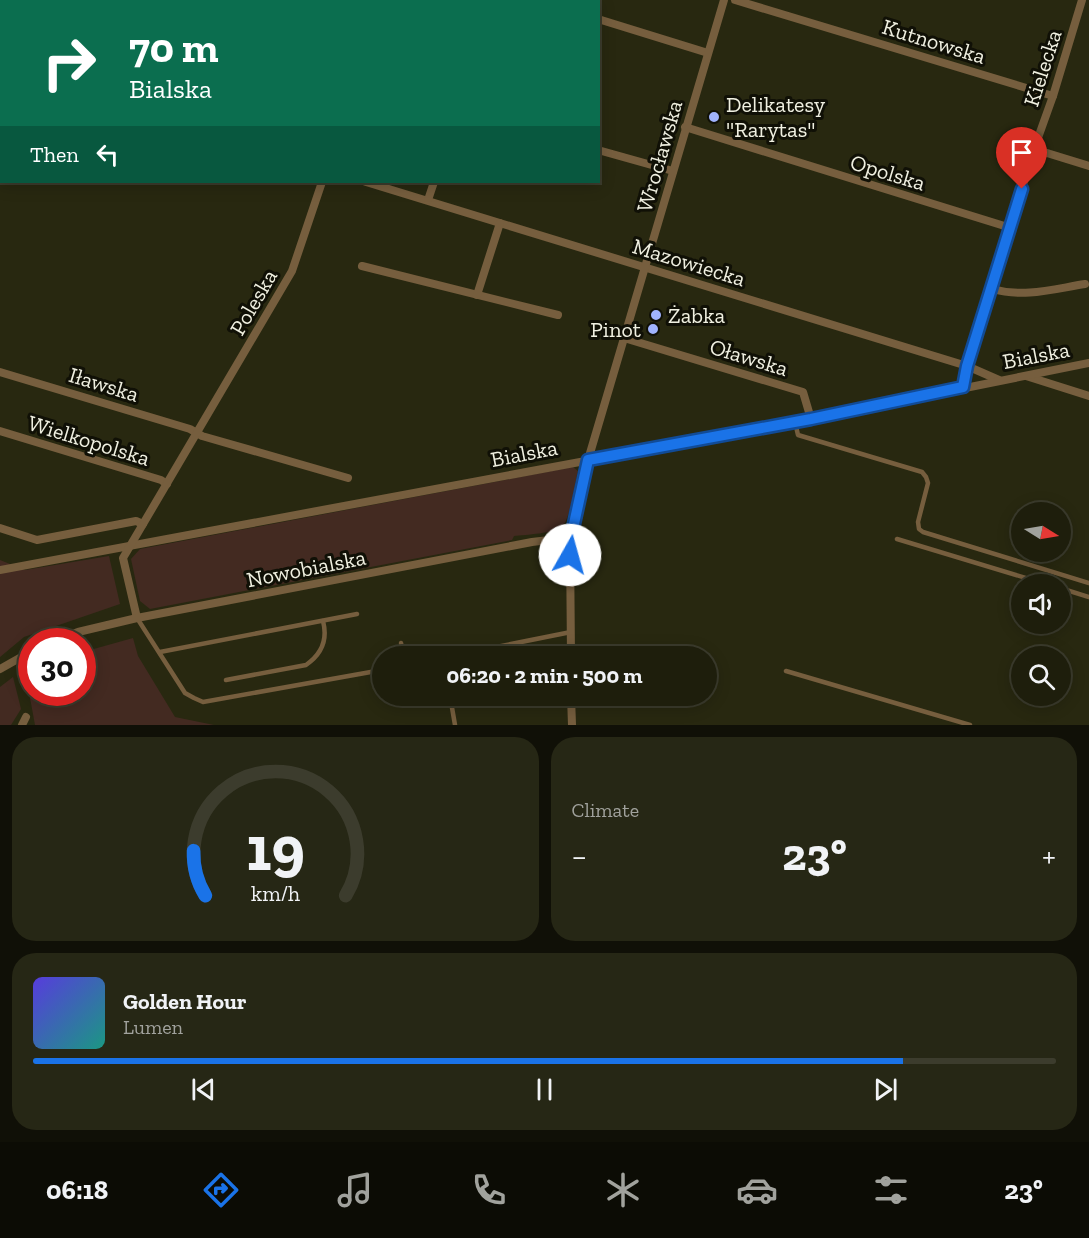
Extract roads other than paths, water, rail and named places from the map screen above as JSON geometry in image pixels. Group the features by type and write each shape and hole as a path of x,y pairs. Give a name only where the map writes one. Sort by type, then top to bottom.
{"street":[{"name":"Wrocławska","path":"571,646 570,542 588,460 724,0"},
{"name":"Kutnowska","path":"735,0 1053,96"},
{"name":"Kielecka","path":"963,387 967,366 1082,0"},
{"path":"600,20 708,53"},
{"name":"Opolska","path":"686,127 1011,228"},
{"path":"1034,149 1089,166"},
{"path":"600,151 673,171"},
{"name":"Poleska","path":"137,618 123,558 292,271 322,183"},
{"name":"Mazowiecka","path":"369,183 967,366 1000,380"},
{"path":"428,200 434,183"},
{"path":"477,295 500,223"},
{"path":"362,266 558,315"},
{"path":"992,289 1010,294 1026,294 1085,284"},
{"name":"Oławska","path":"624,338 803,392 811,419"},
{"name":"Bialska","path":"0,570 811,419 1089,363"},
{"name":"Iławska","path":"0,372 197,433"},
{"path":"1024,375 1089,396"},
{"name":"Wielkopolska","path":"0,431 161,480 167,484"},
{"path":"197,433 348,478"},
{"path":"0,528 37,540 136,521 143,524"},
{"name":"Nowobialska","path":"95,628 532,542 549,540 570,542"},
{"path":"0,669 18,659"},
{"path":"572,706 572,725"}],"lane":[{"path":"795,422 798,435 922,472 928,483 918,522 919,530 1089,583"},
{"path":"897,539 1013,574"},
{"path":"1071,591 1089,597"},
{"path":"160,652 357,614"},
{"path":"137,618 185,693 203,702 372,672"},
{"path":"226,680 306,665 315,658 323,646 326,632 323,621"},
{"path":"501,646 571,632"},
{"path":"786,671 970,725"},
{"path":"451,706 454,725"}],"place":[{"name":"Delikatesy \"Rarytas\"","path":"714,117"},
{"name":"Żabka","path":"656,315"},
{"name":"Pinot","path":"653,329"}]}
